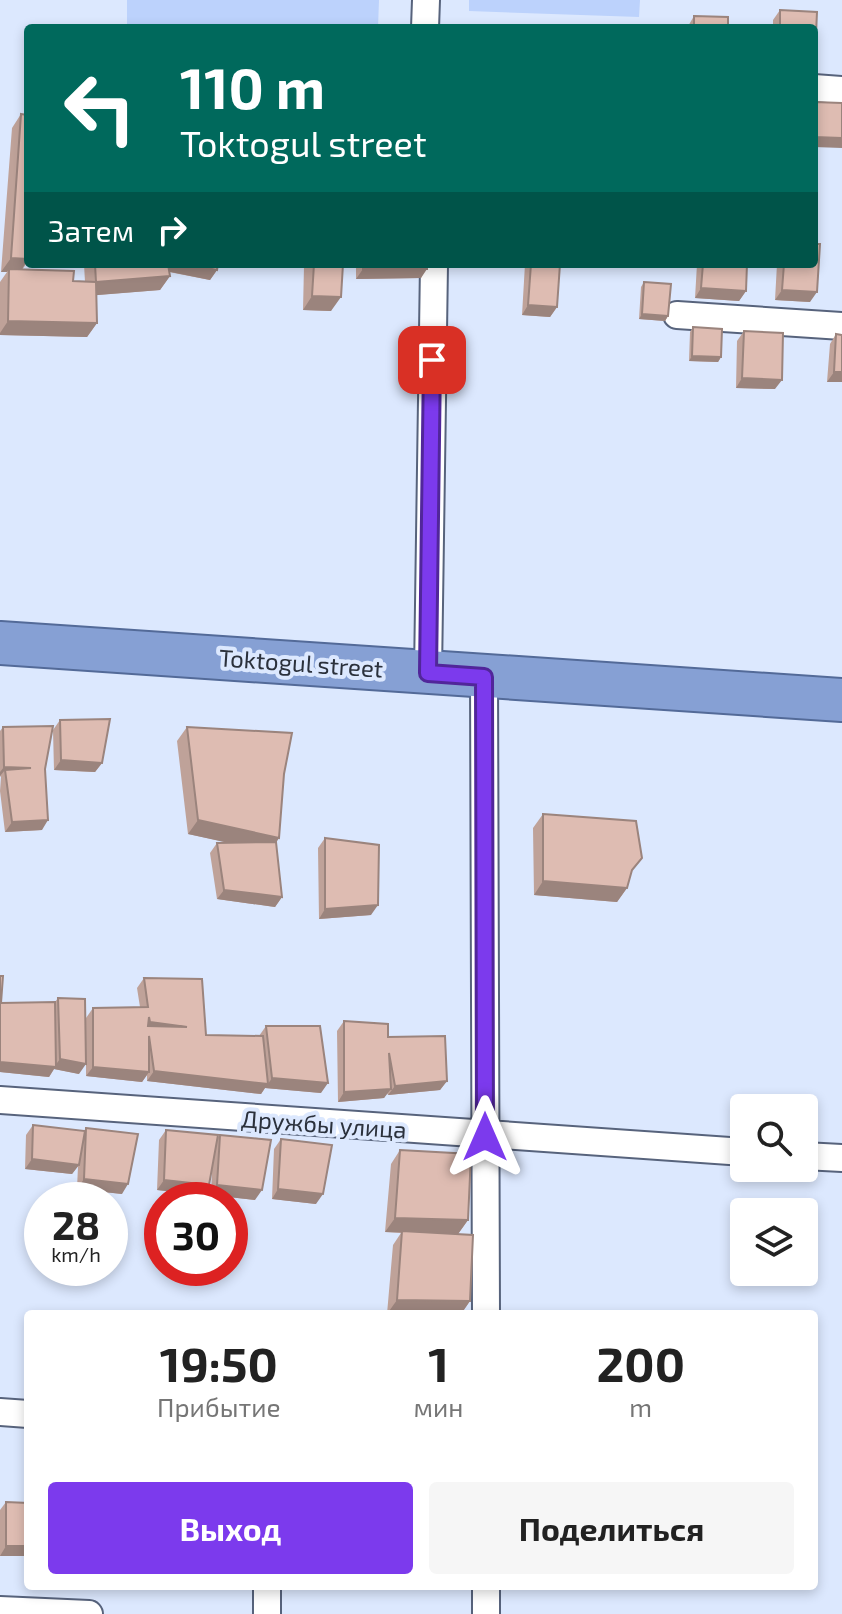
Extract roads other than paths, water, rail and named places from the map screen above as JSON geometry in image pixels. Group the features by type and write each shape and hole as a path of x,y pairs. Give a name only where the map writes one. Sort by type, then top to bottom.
{"highway":[{"name":"Toktogul street","path":"0,643 842,700"}],"street":[{"path":"425,24 426,0"},
{"path":"818,88 842,90"},
{"path":"428,673 434,268"},
{"path":"677,315 842,326"},
{"path":"484,677 486,1310"},
{"name":"Дружбы улица","path":"0,1100 485,1137 730,1151"},
{"path":"818,1157 842,1158"},
{"path":"0,1412 24,1414"},
{"path":"267,1590 267,1614"},
{"path":"486,1590 486,1614"},
{"path":"0,1610 89,1614"}]}
